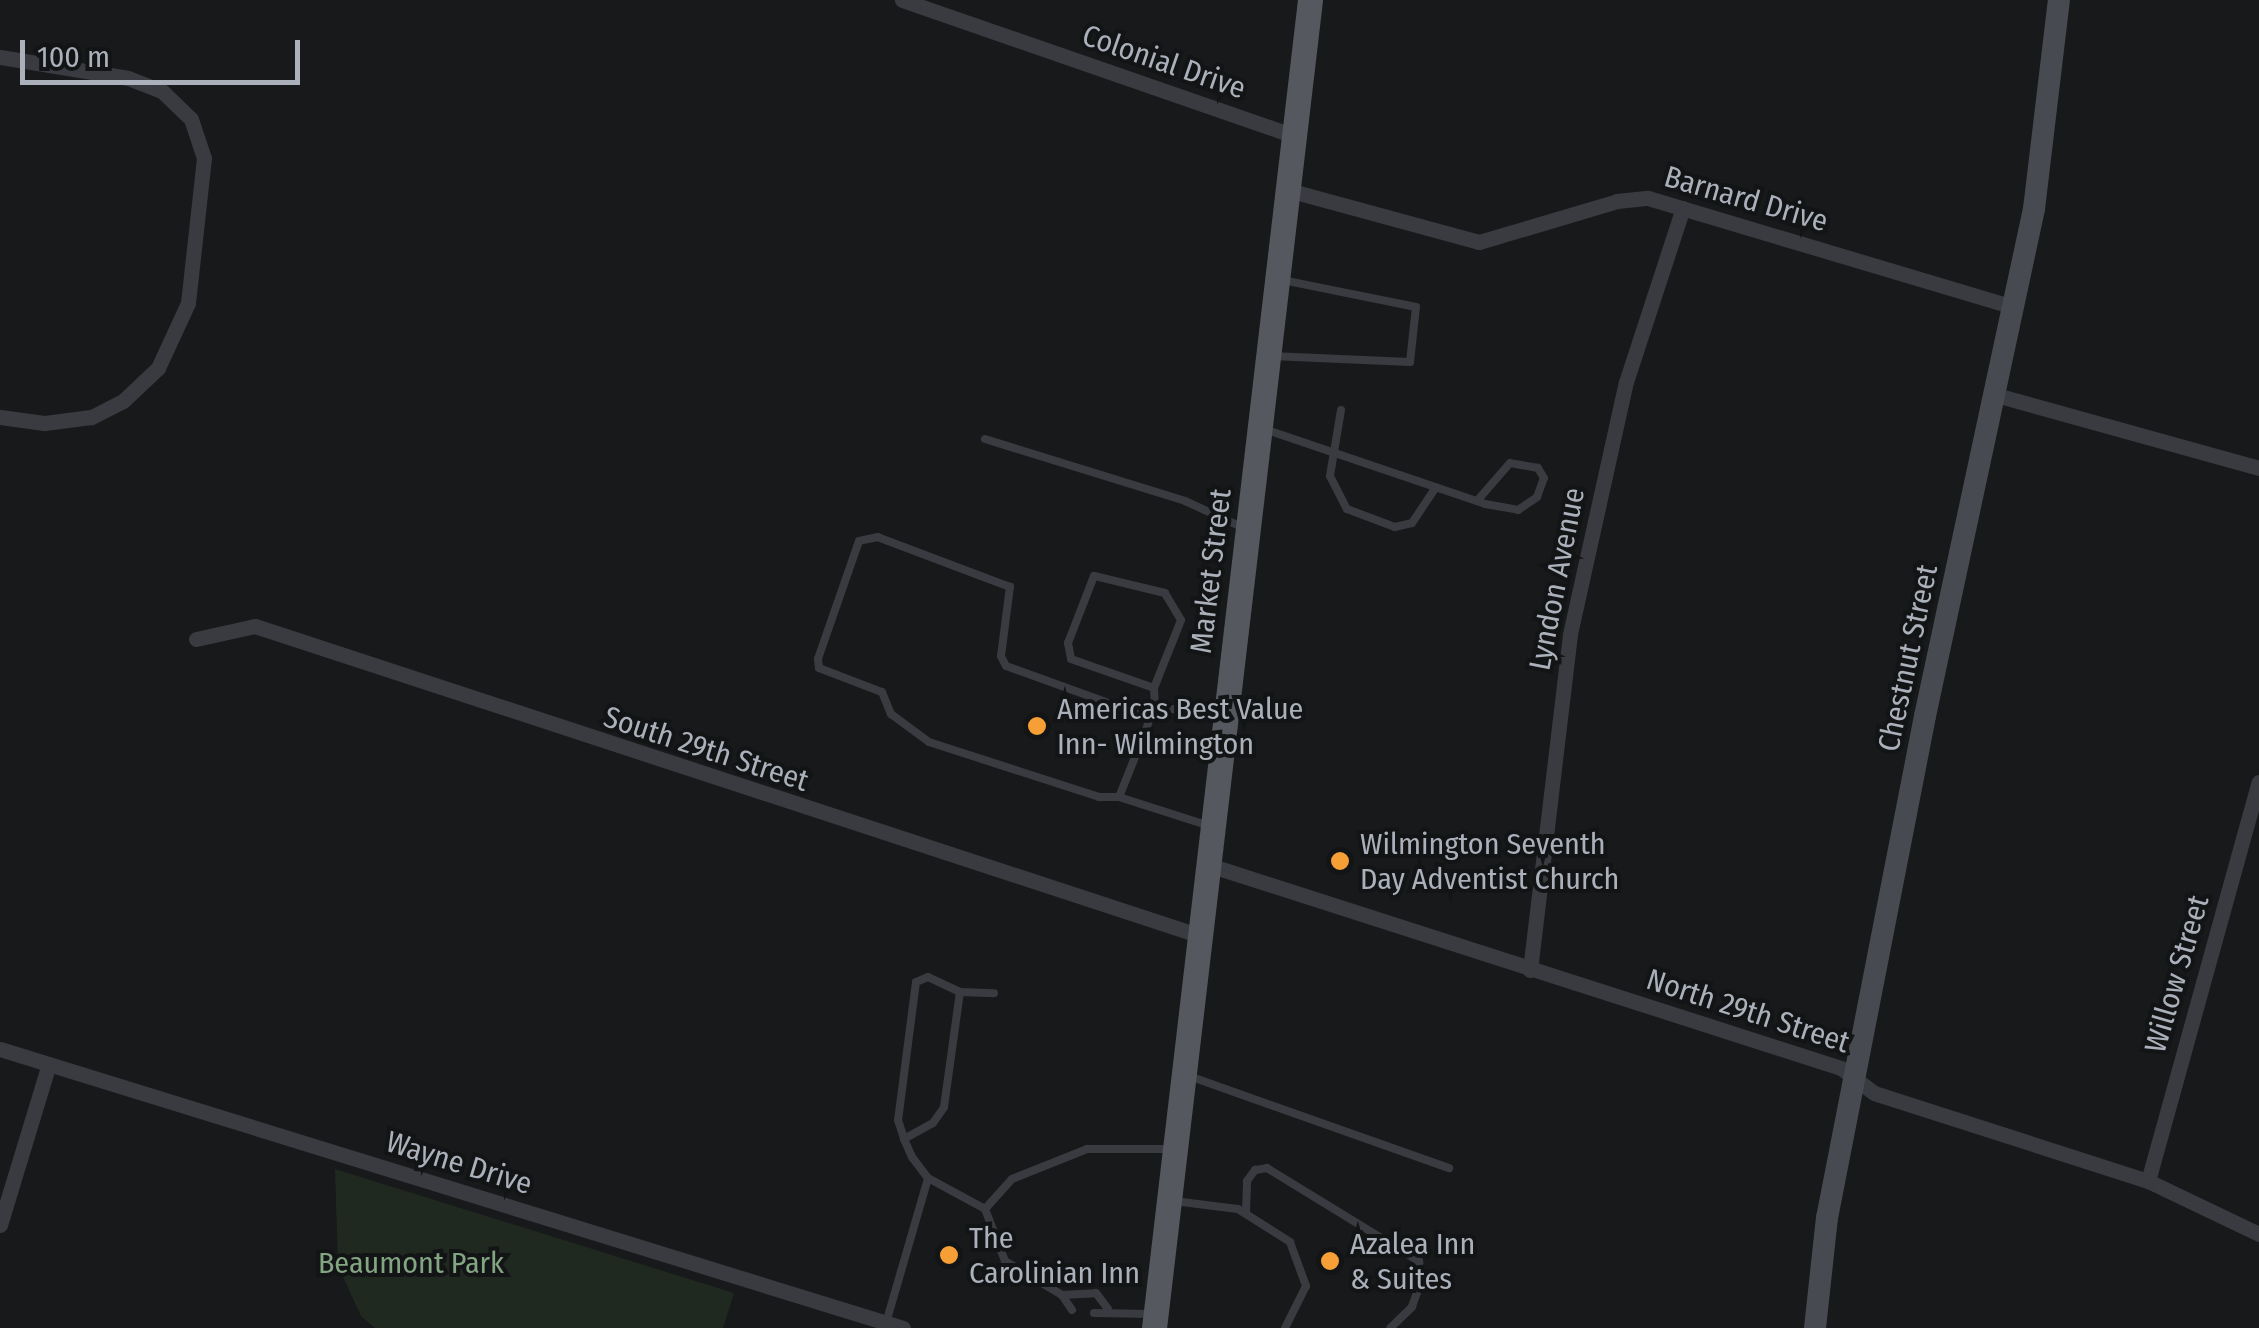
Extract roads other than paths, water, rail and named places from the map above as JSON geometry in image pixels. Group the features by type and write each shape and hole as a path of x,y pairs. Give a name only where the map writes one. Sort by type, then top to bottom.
{"main road":[{"name":"Market Street","path":"1155,1321 1310,0"}],"street":[{"name":"Colonial Drive","path":"902,0 1294,136"},
{"name":"Chestnut Street","path":"1815,1328 1822,1244 1925,716 2034,209 2059,0"},
{"path":"0,57 128,78 162,90 192,119 204,158 188,302 167,355 110,409 76,420 0,417"},
{"name":"Barnard Drive","path":"1288,190 1479,242 1617,200 1648,198 2014,307"},
{"name":"Lyndon Avenue","path":"1530,970 1570,634 1626,382 1683,208"},
{"path":"1996,395 2259,468"},
{"name":"South 29th Street","path":"196,639 255,626 1201,936"},
{"name":"Willow Street","path":"2148,1181 2259,782"},
{"name":"North 29th Street","path":"1209,865 1857,1078 1874,1093 2148,1181 2259,1234"},
{"name":"Wayne Drive","path":"0,1049 903,1328"},
{"path":"0,1225 49,1064"}],"lane":[{"path":"1268,356 1410,362 1416,308 1278,279"},
{"path":"1341,410 1332,452 1338,502 1396,526 1412,523 1436,487"},
{"path":"1260,428 1477,501 1529,506 1544,478 1538,468 1510,463 1477,501"},
{"path":"985,440 1185,501 1248,530"},
{"path":"1150,718 1006,666 1001,656 1010,586 878,537 859,542 819,668 882,692 891,714 929,742 1098,798 1119,797 1214,827"},
{"path":"1119,797 1154,707 1154,688 1182,620 1178,606 1165,593 1094,576 1068,643 1071,659 1154,688"},
{"path":"1154,707 1226,715"},
{"path":"994,993 960,992 928,977 916,982 898,1120 904,1139 928,1178 985,1209 1005,1261 1062,1295 1072,1310"},
{"path":"904,1139 934,1124 944,1107 960,992"},
{"path":"1184,1074 1449,1168"},
{"path":"985,1209 1012,1179 1087,1148 1175,1150"},
{"path":"1246,1212 1246,1181 1255,1170 1267,1168 1419,1261 1422,1279 1412,1307 1390,1328"},
{"path":"886,1323 928,1178"},
{"path":"1169,1201 1246,1212 1290,1242 1306,1286 1285,1328"},
{"path":"1062,1295 1096,1293 1108,1309"},
{"path":"1094,1313 1108,1309 1155,1321"}],"place":[{"name":"Americas Best Value Inn- Wilmington","path":"1037,726"},
{"name":"Wilmington Seventh Day Adventist Church","path":"1340,861"},
{"name":"The Carolinian Inn","path":"949,1255"},
{"name":"Azalea Inn & Suites","path":"1330,1261"}],"park label":[{"name":"Beaumont Park","path":"411,1263"}]}
